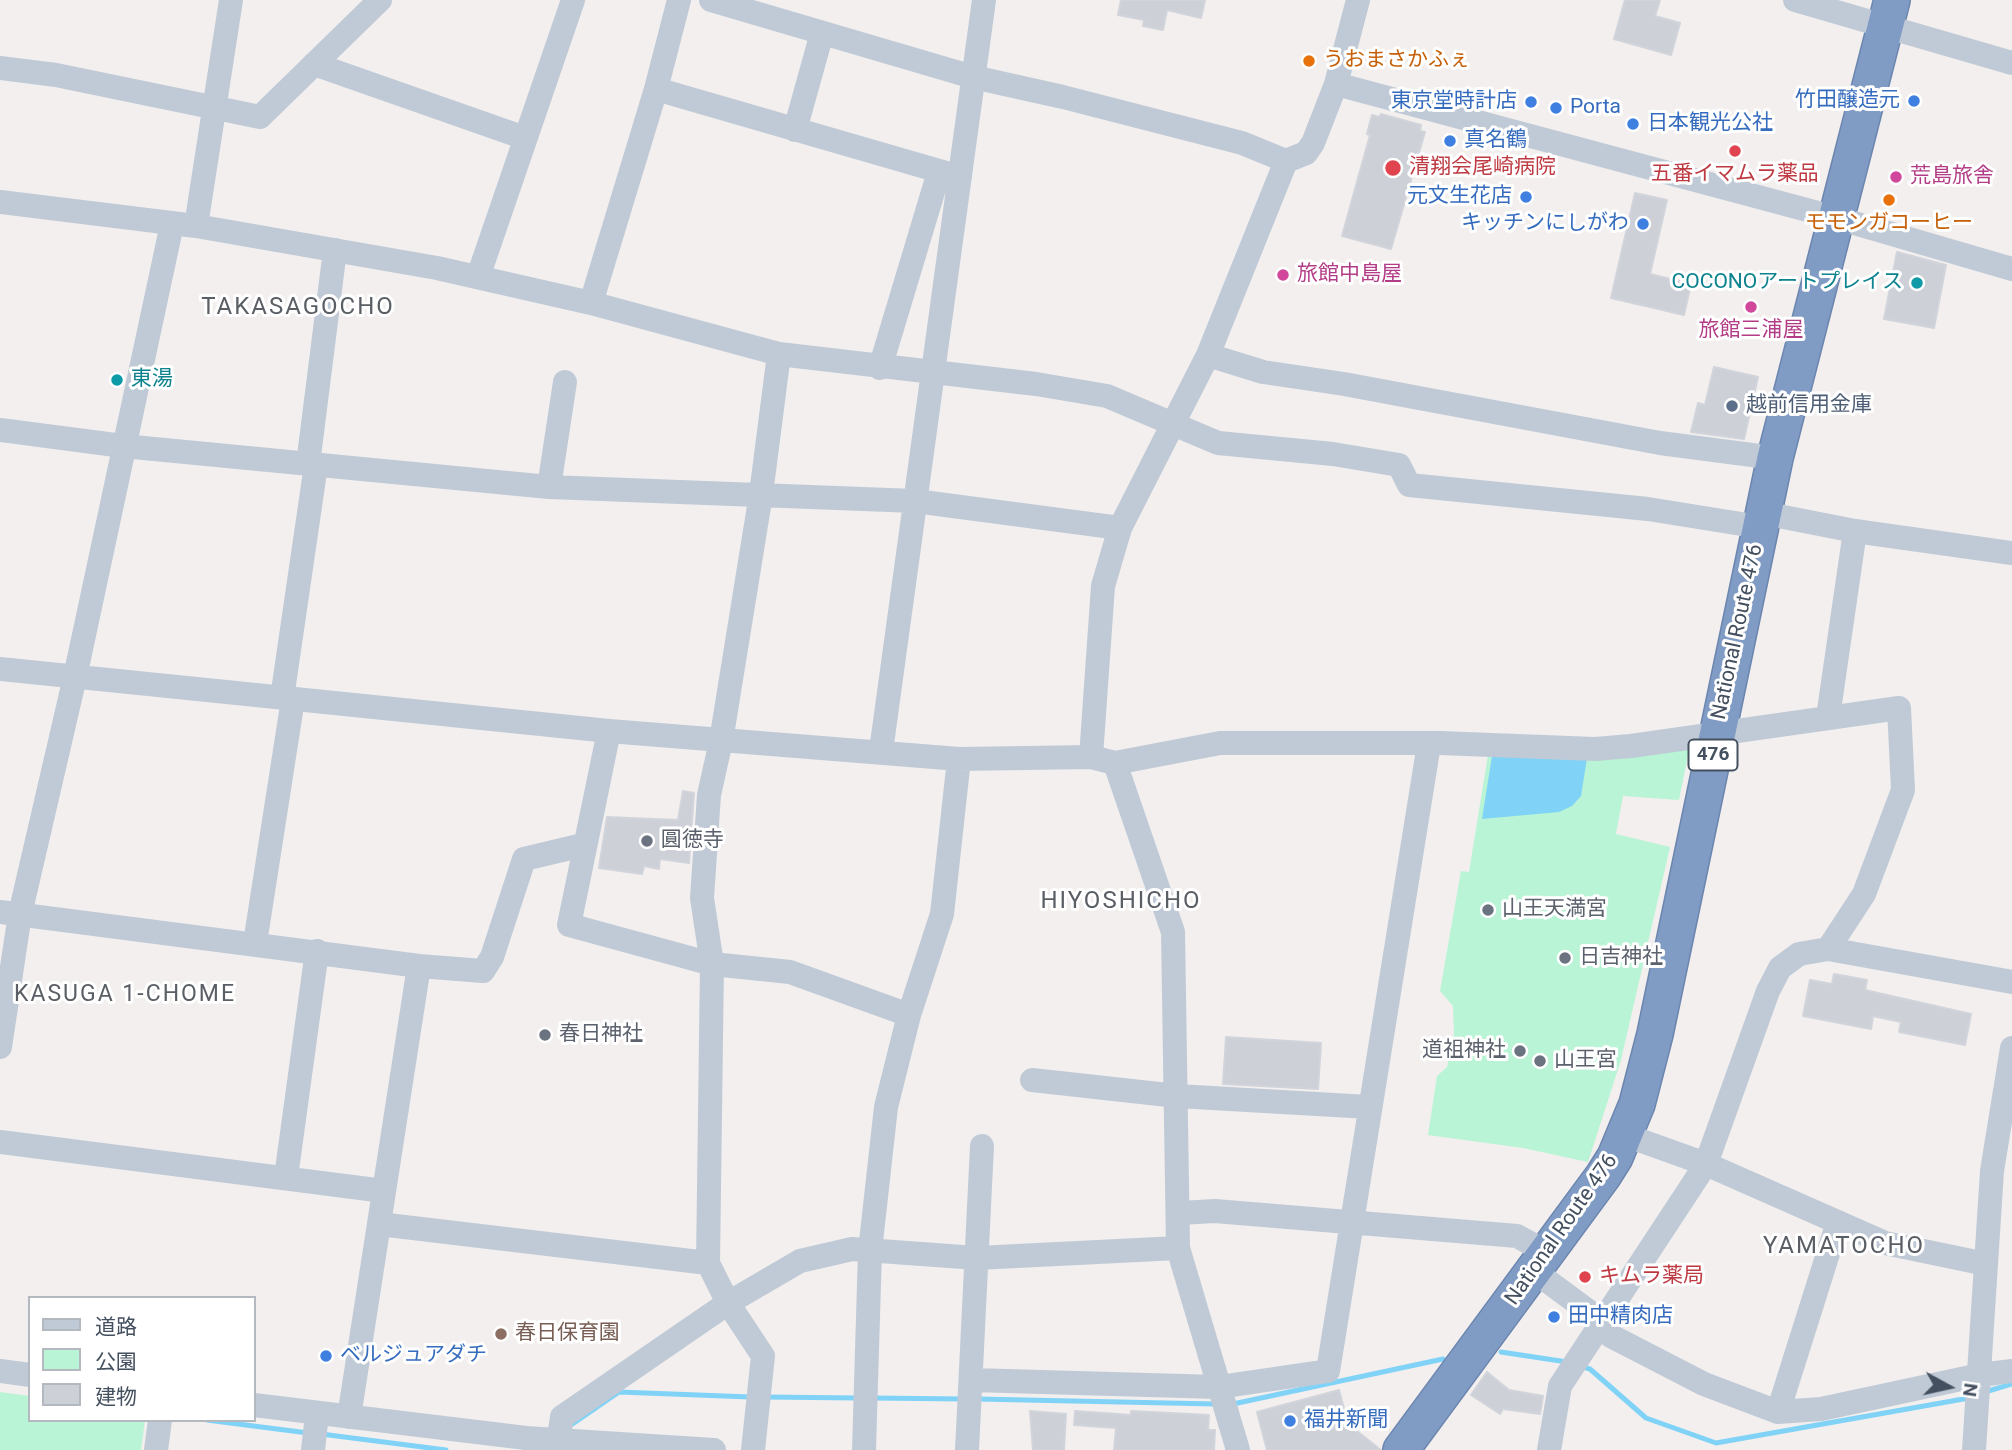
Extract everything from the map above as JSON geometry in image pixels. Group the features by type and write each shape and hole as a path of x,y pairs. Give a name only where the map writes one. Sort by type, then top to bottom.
{"highway":[{"name":"National Route 476","path":"1401,1450 1541,1262 1602,1176 1625,1135 1655,1034 1774,458 1889,13"}],"street":[{"path":"0,1047 10,913 75,677 123,446 214,109 231,0"},
{"path":"0,68 56,75 260,117 380,0"},
{"path":"478,277 573,0"},
{"path":"591,303 656,89 679,0"},
{"path":"711,0 973,77 1242,142 1286,161 1306,153 1313,143 1336,85 1358,0"},
{"path":"880,368 949,175 973,77 984,0"},
{"path":"1796,0 1889,13 2012,63"},
{"path":"795,130 822,33"},
{"path":"314,64 525,138"},
{"path":"1336,85 1837,218 2012,269"},
{"path":"656,89 949,175"},
{"path":"1091,757 1104,586 1120,528 1208,355 1286,161"},
{"path":"881,751 933,374 949,175"},
{"path":"0,202 184,225 478,277 591,303 779,354 880,368 1036,384 1107,396 1219,443 1333,454 1399,465 1409,485 1761,520 2012,553"},
{"path":"255,943 288,699 335,250"},
{"path":"753,1450 763,1356 728,1303 708,1263 712,964 702,898 709,795 721,741 761,494 779,354"},
{"path":"1208,355 1263,372 1357,386 1660,443 1774,458"},
{"path":"549,487 565,382"},
{"path":"0,430 123,446 549,487 915,501 1120,528"},
{"path":"1828,717 1855,531"},
{"path":"0,669 721,741 959,759 1091,757 1115,763 1220,743 1429,744 1595,749 1899,708 1903,790 1864,894 1828,949"},
{"path":"609,731 583,845 569,925 712,964 790,972 909,1015"},
{"path":"971,1380 1223,1399 1328,1371 1429,744"},
{"path":"864,1450 870,1251 886,1107 909,1015 942,914 959,759"},
{"path":"1115,763 1173,932 1180,1213 1178,1248 1238,1450"},
{"path":"10,913 419,966 482,971 492,957 524,859 583,845"},
{"path":"1549,1450 1560,1386 1706,1164 1768,991 1780,968 1799,954 1828,949 2012,982"},
{"path":"286,1177 317,951"},
{"path":"349,1417 419,966"},
{"path":"1973,1450 1992,1171 2012,1048"},
{"path":"1032,1080 1177,1096 1369,1107"},
{"path":"1625,1135 1706,1164 1885,1243 1986,1264"},
{"path":"0,1142 384,1191"},
{"path":"967,1450 982,1146"},
{"path":"1180,1213 1215,1211 1517,1236 1602,1322 1611,1336 1704,1384 1777,1412 1979,1391 2012,1371"},
{"path":"1777,1412 1838,1223"},
{"path":"379,1224 708,1263"},
{"path":"558,1445 562,1417 728,1303 800,1261 852,1249 977,1258 1178,1248"},
{"path":"0,1371 28,1375"},
{"path":"256,1405 558,1445 713,1450"},
{"path":"313,1450 317,1414"},
{"path":"156,1450 160,1422"}],"green space":[{"path":"1690,745 1679,800 1623,796 1616,834 1670,847 1621,1060 1588,1162 1523,1148 1428,1135 1437,1076 1447,1067 1454,1034 1453,1006 1440,991 1461,871 1469,872 1489,749"},
{"path":"0,1392 28,1396 28,1422 145,1422 141,1450 0,1450"}],"water":[{"path":"1492,756 1587,758 1581,796 1572,806 1559,812 1482,819"}],"building":[{"path":"1121,0 1205,0 1201,18 1167,10 1163,30 1143,26 1144,20 1118,15"},
{"path":"1625,0 1660,0 1655,16 1680,23 1671,55 1614,39"},
{"path":"1381,114 1421,125 1420,131 1425,132 1391,249 1342,236 1370,135 1367,134 1372,115 1379,117"},
{"path":"1635,193 1667,200 1650,274 1691,284 1684,315 1611,298"},
{"path":"1897,252 1946,265 1934,328 1884,319"},
{"path":"1714,367 1758,377 1744,439 1691,432 1698,403 1705,405"},
{"path":"683,791 694,793 689,863 660,859 659,869 644,866 642,874 599,868 607,817 678,820"},
{"path":"1834,974 1867,980 1865,990 1971,1014 1965,1045 1899,1032 1901,1022 1873,1016 1871,1029 1803,1016 1810,980 1832,984"},
{"path":"1226,1037 1321,1043 1318,1089 1223,1084"},
{"path":"1487,1372 1509,1390 1543,1396 1540,1414 1503,1409 1500,1414 1471,1395"},
{"path":"1339,1390 1348,1424 1381,1450 1267,1450 1257,1412"},
{"path":"1030,1411 1066,1414 1064,1450 1033,1450"},
{"path":"1075,1411 1131,1415 1131,1411 1209,1415 1208,1430 1215,1430 1214,1450 1114,1450 1116,1428 1074,1425"}],"waterway":[{"path":"1501,1352 1567,1362"},
{"path":"1233,1404 1443,1359"},
{"path":"1583,1367 1590,1369 1646,1418 1716,1443 1969,1398"},
{"path":"1985,1392 2012,1384"},
{"path":"571,1425 619,1392 750,1397"},
{"path":"764,1397 859,1398"},
{"path":"872,1398 964,1399"},
{"path":"977,1399 1216,1404"},
{"path":"223,1422 308,1433"},
{"path":"321,1434 446,1450"}],"place":[{"name":"うおまさかふぇ","path":"1309,61"},
{"name":"竹田醸造元","path":"1914,101"},
{"name":"東京堂時計店","path":"1531,102"},
{"name":"Porta","path":"1556,108"},
{"name":"日本観光公社","path":"1633,124"},
{"name":"真名鶴","path":"1450,141"},
{"name":"五番イマムラ薬品","path":"1735,151"},
{"name":"清翔会尾崎病院","path":"1393,168"},
{"name":"荒島旅舎","path":"1896,177"},
{"name":"元文生花店","path":"1526,197"},
{"name":"モモンガコーヒー","path":"1889,200"},
{"name":"キッチンにしがわ","path":"1643,224"},
{"name":"旅館中島屋","path":"1283,275"},
{"name":"COCONOアートプレイス","path":"1917,283"},
{"name":"旅館三浦屋","path":"1751,307"},
{"name":"東湯","path":"117,380"},
{"name":"越前信用金庫","path":"1732,406"},
{"name":"圓徳寺","path":"647,841"},
{"name":"山王天満宮","path":"1488,910"},
{"name":"日吉神社","path":"1565,958"},
{"name":"春日神社","path":"545,1035"},
{"name":"道祖神社","path":"1520,1051"},
{"name":"山王宮","path":"1540,1061"},
{"name":"キムラ薬局","path":"1585,1277"},
{"name":"田中精肉店","path":"1554,1317"},
{"name":"春日保育園","path":"501,1334"},
{"name":"ベルジュアダチ","path":"326,1356"},
{"name":"福井新聞","path":"1290,1421"}],"district":[{"name":"TAKASAGOCHO","path":"298,308"},
{"name":"HIYOSHICHO","path":"1121,902"},
{"name":"KASUGA 1-CHOME","path":"125,995"},
{"name":"YAMATOCHO","path":"1844,1247"}]}
